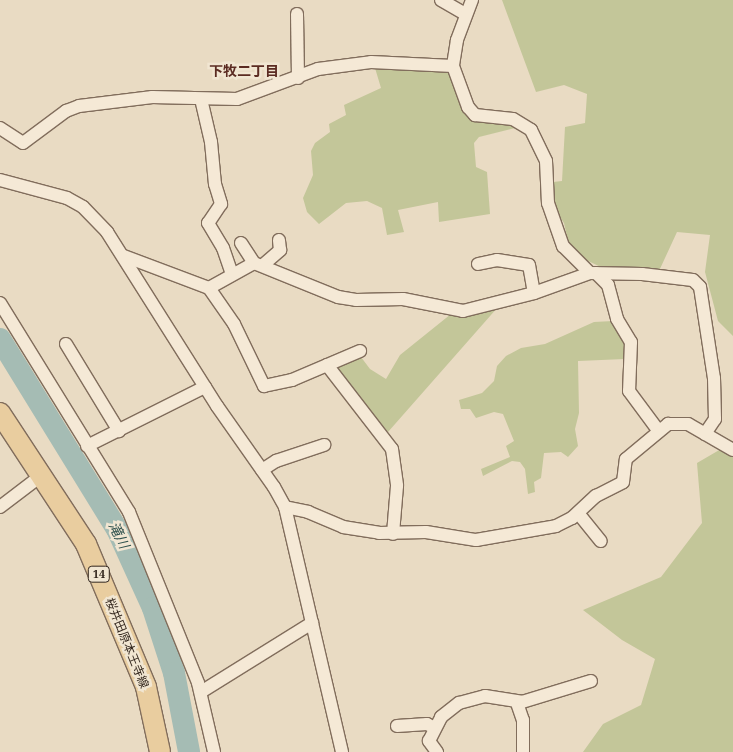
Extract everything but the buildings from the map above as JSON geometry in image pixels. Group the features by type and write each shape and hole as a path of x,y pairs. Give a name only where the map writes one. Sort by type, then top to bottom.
{"main road":[{"name":"桜井田原本王寺線","path":"0,413 86,544 146,687 160,752"}],"street":[{"path":"441,0 465,14"},
{"path":"472,0 465,14 453,66 468,107 476,115 513,119 530,130 546,161 548,203 563,246 608,285 617,319 631,342 629,391 658,430"},
{"path":"297,14 298,78"},
{"path":"0,128 23,143 78,106 152,97 238,100 318,70 371,62 453,66"},
{"path":"201,99 211,142 215,184 221,198 219,210 208,223 223,248 232,274"},
{"path":"0,180 67,198 83,207 124,256 205,387 285,507 342,752"},
{"path":"209,288 232,274 258,264 280,250 279,240"},
{"path":"241,243 258,264 338,296 356,300 404,299 453,311 476,308 534,293 593,273 642,274 698,283 714,378 715,419 705,434"},
{"path":"124,256 209,288 234,324 264,386 292,380 360,352"},
{"path":"478,264 497,260 530,266 534,293"},
{"path":"0,303 129,512 201,692 214,752"},
{"path":"66,344 119,431"},
{"path":"327,365 392,449 397,486 393,534"},
{"path":"87,446 205,387"},
{"path":"285,507 308,512 336,525 393,534 426,532 476,540 556,526 578,513 596,496 623,482 626,459 658,430 678,422 705,434 733,450"},
{"path":"262,470 276,461 324,445"},
{"path":"0,507 42,475"},
{"path":"578,513 601,541"},
{"path":"201,692 312,623"},
{"path":"438,752 430,741 449,709 477,697 517,703 591,681"},
{"path":"517,703 523,720 524,752"},
{"path":"398,726 427,724 436,728"}],"green space":[{"path":"502,0 733,0 733,336 718,321 705,272 710,235 677,232 659,271 605,269 584,259 569,245 564,223 554,208 553,182 562,181 565,127 585,123 587,94 564,85 536,92"},
{"path":"375,68 451,69 470,116 519,127 479,137 474,143 476,167 487,172 490,214 439,222 438,202 398,210 404,232 387,235 382,208 367,201 346,203 319,224 307,212 303,198 313,175 311,151 315,143 330,132 329,124 346,115 344,105 381,88"},
{"path":"498,307 388,432 332,367 361,357 370,369 386,379 400,355 451,314"},
{"path":"613,321 627,346 625,359 578,361 579,413 575,429 578,446 568,457 561,452 544,453 541,478 534,482 535,492 528,494 525,469 520,462 512,461 483,476 481,469 510,457 506,446 514,441 503,414 494,412 476,418 470,409 461,409 459,400 482,393 494,381 497,366 506,356 521,348 545,344 594,322"},
{"path":"733,442 733,752 583,752 603,724 641,705 655,659 622,640 583,610 661,577 702,523 697,463"}],"waterway":[{"name":"滝川","path":"0,339 117,529 153,608 174,673 189,752"}],"district":[{"name":"下牧二丁目","path":"244,71"}]}
